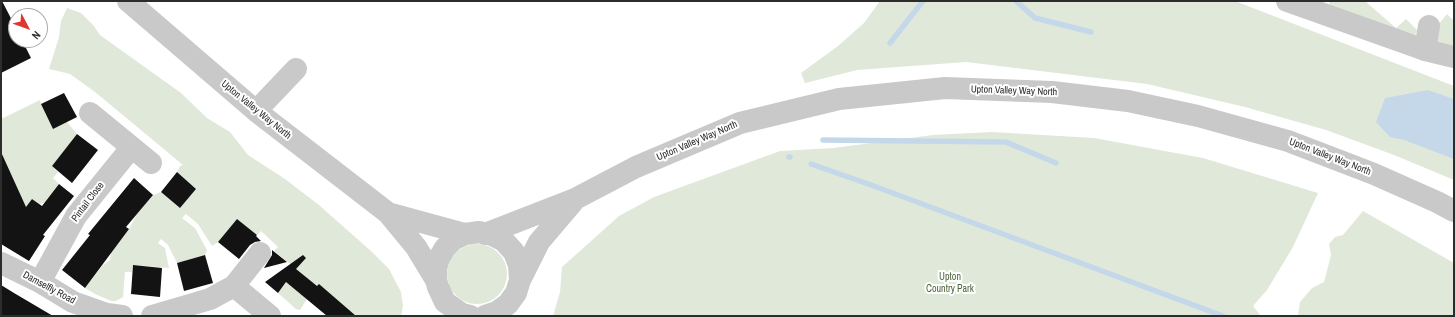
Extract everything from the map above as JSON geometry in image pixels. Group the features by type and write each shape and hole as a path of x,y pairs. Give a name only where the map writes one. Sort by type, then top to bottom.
{"street":[{"name":"Upton Valley Way North","path":"128,1 256,110 388,213 416,247 436,280 445,302 456,313"},
{"path":"1287,1 1320,7 1425,50 1454,58"},
{"path":"1425,50 1429,26"},
{"path":"256,110 296,69"},
{"name":"Upton Valley Way North","path":"388,213 475,234 575,199 636,167 740,123 839,99 945,88 1052,92 1128,101 1198,116 1288,141 1374,174 1437,202 1454,212"},
{"path":"90,113 151,163"},
{"name":"Pintail Close","path":"40,282 76,216 131,148"},
{"name":"Upton Valley Way North","path":"485,316 497,312 508,304 516,293 520,280 539,242 575,199"},
{"path":"436,280 436,268 439,258 445,248 453,240 475,234 492,235 504,241 514,252 519,265 520,280"},
{"path":"152,316 210,299 234,286 260,253"},
{"name":"Damselfly Road","path":"1,263 40,282 73,302 107,314 122,316"},
{"path":"234,286 270,316"}],"green space":[{"path":"880,1 1235,1 1454,86 1454,180 1394,155 1326,130 1245,107 1147,84 966,62 857,70 805,83 801,73 838,46 864,23"},
{"path":"1329,1 1365,1 1396,28 1406,19 1417,30 1417,33 1413,36 1330,8"},
{"path":"67,8 81,13 94,26 100,35 181,93 207,118 230,132 248,155 285,179 319,205 371,251 389,269 401,292 403,306 401,316 342,316 307,299 300,310 296,309 278,293 296,269 274,251 278,247 261,231 257,235 237,219 218,242 212,246 198,224 186,214 182,218 195,228 207,250 205,255 177,263 168,245 161,239 158,243 165,248 169,268 133,265 132,272 125,272 123,297 116,301 111,301 85,288 103,265 110,260 111,252 129,229 137,214 153,195 161,192 180,208 196,189 177,172 180,166 183,165 95,92 70,74 49,69 59,37 61,21"},
{"path":"1447,14 1454,21 1454,48 1436,42 1438,25"},
{"path":"40,100 41,104 67,122 77,134 52,166 58,172 53,178 59,184 44,203 40,204 32,199 22,213 1,199 18,190 11,174 1,172 1,119"},
{"name":"Upton Country Park","path":"992,132 1094,138 1203,158 1318,193 1293,247 1267,290 1253,306 1261,316 553,316 560,292 562,267 619,216 654,197 780,151 833,148 933,135"},
{"path":"1363,211 1454,263 1454,316 1298,316 1300,302 1312,288 1324,282 1331,255 1329,244 1335,237 1343,235"},
{"path":"471,244 483,244 494,249 502,257 507,268 505,286 494,299 483,304 471,304 460,299 452,291 447,280 447,268 452,257 460,249"}],"water":[{"path":"1428,90 1454,99 1454,159 1404,140 1390,137 1376,122 1385,98"}],"building":[{"path":"2,1 8,13 8,48 26,48 31,58 1,73"},
{"path":"64,93 77,117 53,129 41,104"},
{"path":"77,134 98,150 72,183 52,166"},
{"path":"1,152 26,207 32,199 42,206 59,184 74,196 43,235 45,236 29,261 1,244"},
{"path":"177,172 196,189 180,208 161,192"},
{"path":"134,178 153,195 126,227 129,229 85,288 62,270 90,235 88,234"},
{"path":"237,219 257,235 256,236 261,241 250,245 239,259 218,242"},
{"path":"272,250 287,262 264,268 272,255"},
{"path":"205,255 213,283 184,291 177,263"},
{"path":"303,255 306,258 296,269 317,286 319,284 356,316 327,316 286,282 278,293 265,282"},
{"path":"133,265 162,268 160,297 131,294"},
{"path":"1,285 14,293 53,316 1,316"}],"waterway":[{"path":"890,43 923,1"},
{"path":"1016,1 1035,18 1091,32"},
{"path":"823,140 1006,142 1056,163"},
{"path":"811,164 1223,316"}]}
